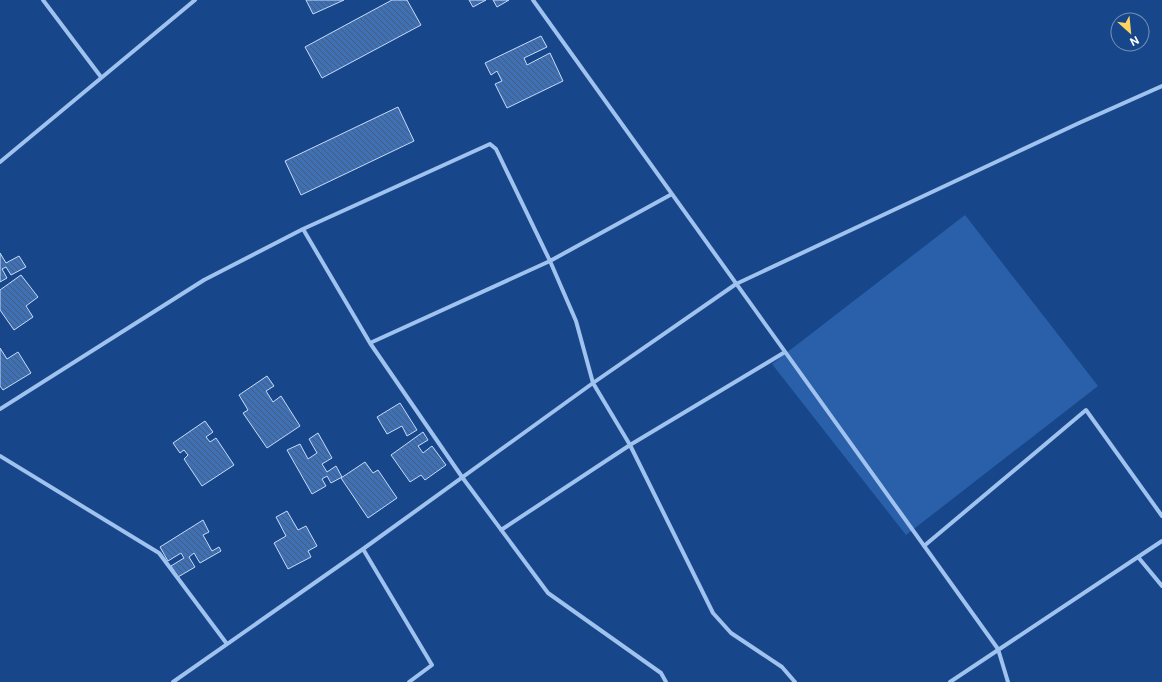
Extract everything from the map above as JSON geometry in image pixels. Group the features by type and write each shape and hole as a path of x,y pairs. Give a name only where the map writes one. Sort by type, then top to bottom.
{"street":[{"path":"43,0 101,77"},
{"path":"0,162 195,0"},
{"path":"533,0 998,649 1008,682"},
{"path":"173,682 363,549 593,383 736,284 1071,126 1162,86"},
{"path":"0,409 204,280 303,230 472,150 490,144 496,149 550,261 576,321 593,383 630,444 713,613 731,633 782,667 795,682"},
{"path":"370,343 550,261 672,194"},
{"path":"303,230 370,343 462,477 548,593 661,672 666,682"},
{"path":"501,530 630,444 785,352"},
{"path":"924,546 1086,410 1162,516"},
{"path":"0,456 159,553 227,644"},
{"path":"950,682 1162,541"},
{"path":"363,549 432,665 409,682"},
{"path":"1138,557 1162,586"}],"shaded area":[{"path":"965,215 1098,386 906,535 772,364"}],"building":[{"path":"306,0 344,0 313,14"},
{"path":"392,0 407,0 421,25 322,78 305,47"},
{"path":"469,0 486,0 473,7"},
{"path":"493,0 509,0 497,7"},
{"path":"541,36 547,47 524,58 527,65 550,53 563,81 507,108 495,84 502,81 497,71 491,75 485,63"},
{"path":"398,107 414,141 301,195 285,161"},
{"path":"0,253 6,263 19,256 26,267 11,275 6,267 2,269 7,278 0,282"},
{"path":"21,275 38,297 26,306 33,317 14,330 0,310 0,290"},
{"path":"0,348 7,359 18,352 31,373 3,390 0,386"},
{"path":"267,376 274,386 266,391 273,402 281,396 300,426 267,448 243,413 248,410 239,395"},
{"path":"400,403 417,430 407,436 402,426 387,434 377,417"},
{"path":"205,421 213,432 206,437 210,442 216,438 234,465 202,486 184,459 188,455 184,450 180,453 173,443"},
{"path":"423,432 428,440 418,446 423,453 432,446 446,465 425,480 421,475 410,482 391,455"},
{"path":"318,433 332,458 322,464 327,472 336,466 342,477 331,483 327,476 322,479 326,486 312,494 287,450 300,444 308,459 317,453 309,439"},
{"path":"365,462 373,473 378,470 397,498 368,518 341,478"},
{"path":"287,511 298,530 306,526 317,546 308,551 311,557 288,569 274,543 286,536 276,517"},
{"path":"203,520 209,532 203,535 212,551 219,547 221,551 200,563 194,553 189,557 195,567 178,577 171,566 184,558 181,553 168,561 160,547"}]}
